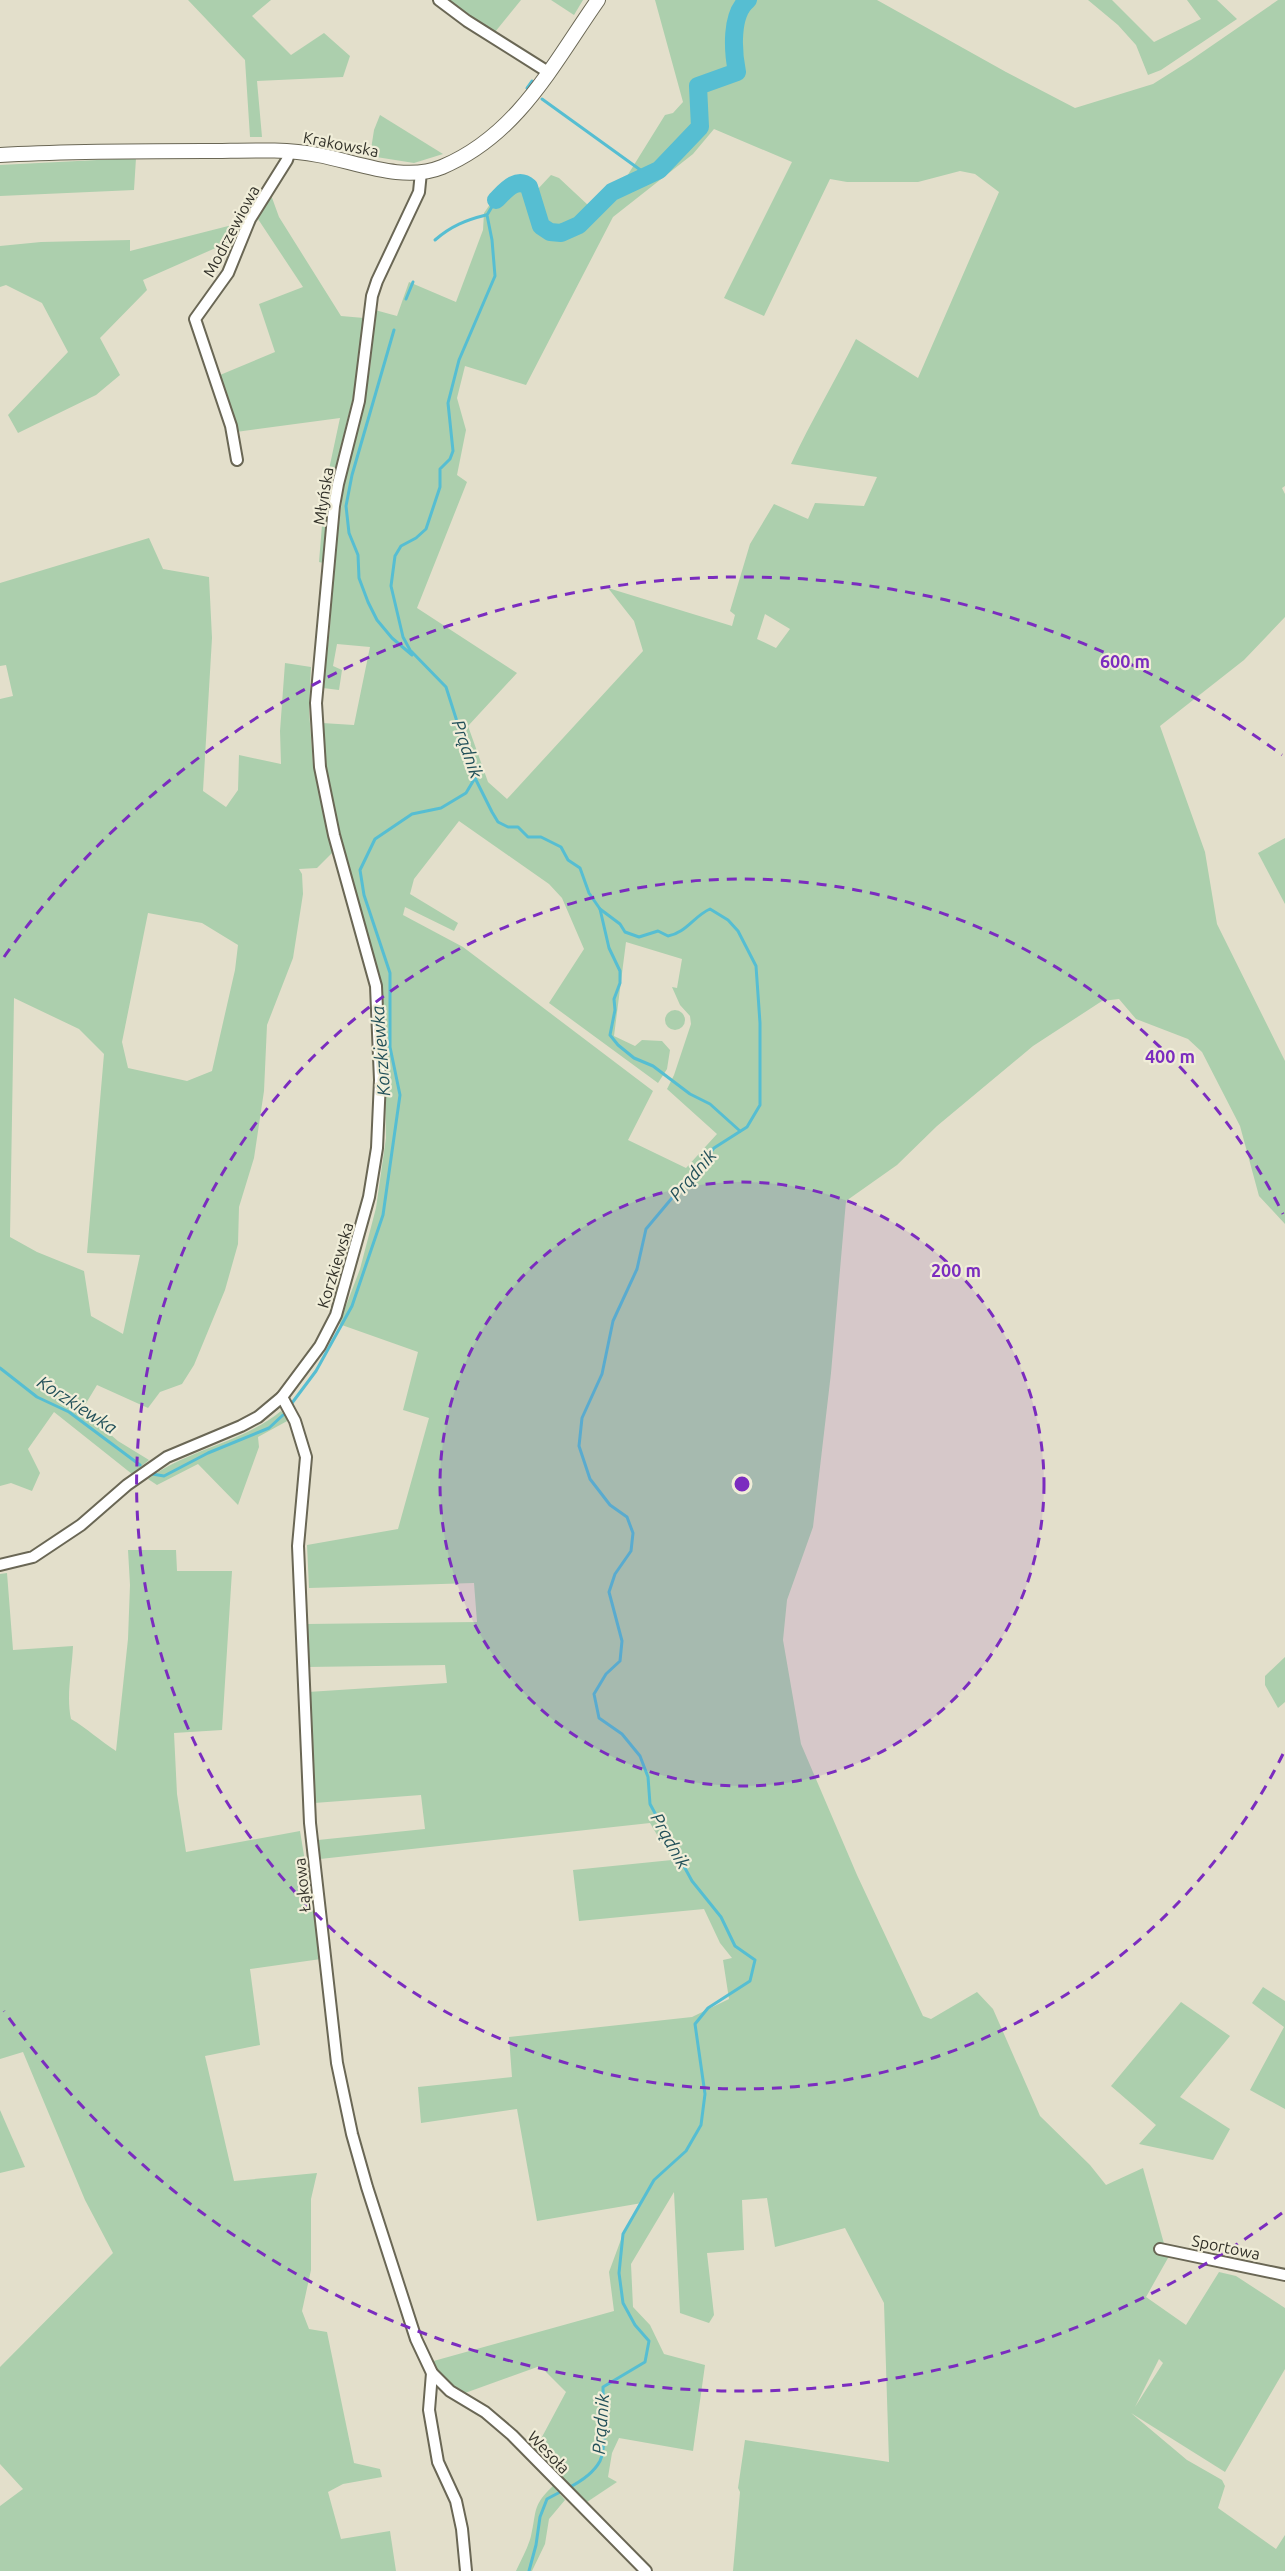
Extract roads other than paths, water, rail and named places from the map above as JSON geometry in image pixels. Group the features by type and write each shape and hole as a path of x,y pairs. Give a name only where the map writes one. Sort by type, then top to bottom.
{"main road":[{"name":"Krakowska","path":"0,155 95,151 290,151 405,172 421,172 448,164 494,137 523,106 597,0"}],"street":[{"path":"438,0 548,72"},
{"name":"Modrzewiowa","path":"237,460 231,426 195,319 228,273 250,219 287,160 290,151"},
{"name":"Młyńska","path":"334,835 320,767 316,703 334,506 359,401 372,296 376,281 419,192 421,172"},
{"name":"Korzkiewska","path":"0,1565 33,1557 81,1525 127,1485 167,1457 258,1417 282,1397 320,1346 336,1315 362,1228 377,1148 380,1080 376,986 334,835"},
{"name":"Łąkowa","path":"282,1397 295,1421 306,1457 298,1546 308,1795 337,2063 352,2134 367,2187 425,2361"},
{"name":"Sportowa","path":"1160,2249 1285,2275"},
{"name":"Wesoła","path":"425,2361 432,2373 450,2391 485,2412 512,2435 646,2571"},
{"path":"432,2373 429,2410 438,2462 456,2501 462,2529 466,2571"}],"waterway":[{"name":"Prądnik","path":"496,200 511,186 525,184 529,187 541,226 550,232 561,233 579,225 612,192 659,170 700,127 698,86 737,72 734,34 738,14 748,0"},
{"path":"527,88 532,81"},
{"path":"542,99 646,174"},
{"name":"Prądnik","path":"496,200 487,215 495,276 459,360 448,403 453,451 450,459 440,469 440,487 426,529 416,538 401,546 395,556 391,586 403,637 410,650 446,687 475,778 498,822 508,827 518,827 528,837 541,837 561,847 568,860 580,868 589,893 600,909 620,924 625,932 639,937 658,931 668,936 680,932 710,909 728,920 738,931 756,966 760,1023 760,1105 747,1127 714,1148 646,1229 637,1269 613,1321 602,1374 582,1418 579,1446 590,1479 610,1505 627,1517 633,1533 631,1551 615,1574 609,1592 622,1641 620,1661 606,1674 594,1694 599,1718 622,1734 640,1756 648,1777 650,1804 692,1881 721,1917 735,1946 755,1960 750,1981 708,2008 695,2024 705,2094 701,2125 686,2151 654,2180 623,2234 619,2273 623,2303 635,2325 649,2341 645,2362 603,2387 604,2436 600,2461 586,2477 568,2488"},
{"path":"435,240 459,224 486,215"},
{"path":"406,299 413,282"},
{"path":"394,330 352,475 346,506 349,533 358,555 359,578 368,602 377,620 392,638 412,655"},
{"name":"Korzkiewka","path":"292,1403 316,1371 352,1306 383,1215 400,1095 390,1047 390,973 364,895 360,870 375,839 412,814 441,808 466,793 475,778"},
{"path":"600,909 609,948 620,971 620,983 614,999 615,1010 610,1035 634,1058 653,1066 690,1094 710,1104 740,1131"},
{"name":"Korzkiewka","path":"0,1368 37,1397 69,1412 140,1465"},
{"name":"Korzkiewka","path":"152,1474 164,1476 208,1453 269,1428 283,1415"},
{"name":"Prądnik","path":"529,2571 540,2517 547,2499 562,2491"}]}
